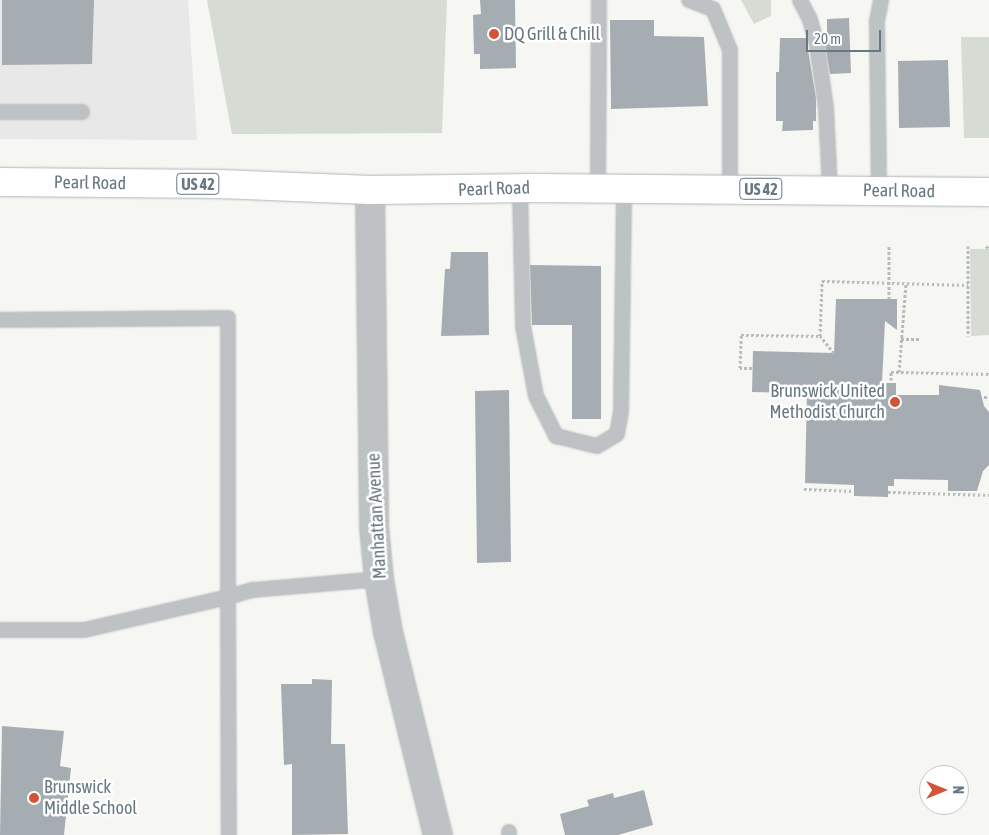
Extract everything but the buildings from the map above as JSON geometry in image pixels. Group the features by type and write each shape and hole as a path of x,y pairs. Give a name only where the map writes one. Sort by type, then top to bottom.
{"main road":[{"name":"Pearl Road","path":"0,182 220,184 370,190 611,188 989,192"}],"street":[{"name":"Manhattan Avenue","path":"370,190 374,527 379,579 388,632 438,835"}],"lane":[{"path":"520,189 523,326 536,396 556,436 597,446 616,434 621,410 611,188 599,0"},
{"path":"689,0 712,9 730,50 730,189"},
{"path":"800,0 810,20 817,45 826,108 830,190"},
{"path":"879,191 877,21 882,0"},
{"path":"0,112 82,112"},
{"path":"0,320 228,318 229,835"},
{"path":"0,630 84,630 253,590 379,579"}],"path":[{"path":"889,298 890,245"},
{"path":"968,246 968,336"},
{"path":"834,353 820,336 822,281 968,285"},
{"path":"899,372 906,284"},
{"path":"752,368 740,368 741,335 820,336"},
{"path":"901,339 920,339"},
{"path":"891,380 891,372 989,374"},
{"path":"984,397 989,397"},
{"path":"804,489 854,491"},
{"path":"888,492 989,496"}],"shaded area":[{"path":"0,0 188,0 197,140 0,139"},
{"path":"207,0 447,0 442,133 232,134"},
{"path":"741,0 771,0 771,16 754,24"},
{"path":"961,37 989,37 989,138 964,138"},
{"path":"970,249 989,249 989,335 971,336"}],"place":[{"name":"DQ Grill & Chill","path":"494,34"},
{"name":"Brunswick United Methodist Church","path":"895,402"},
{"name":"Brunswick Middle School","path":"34,798"}]}
